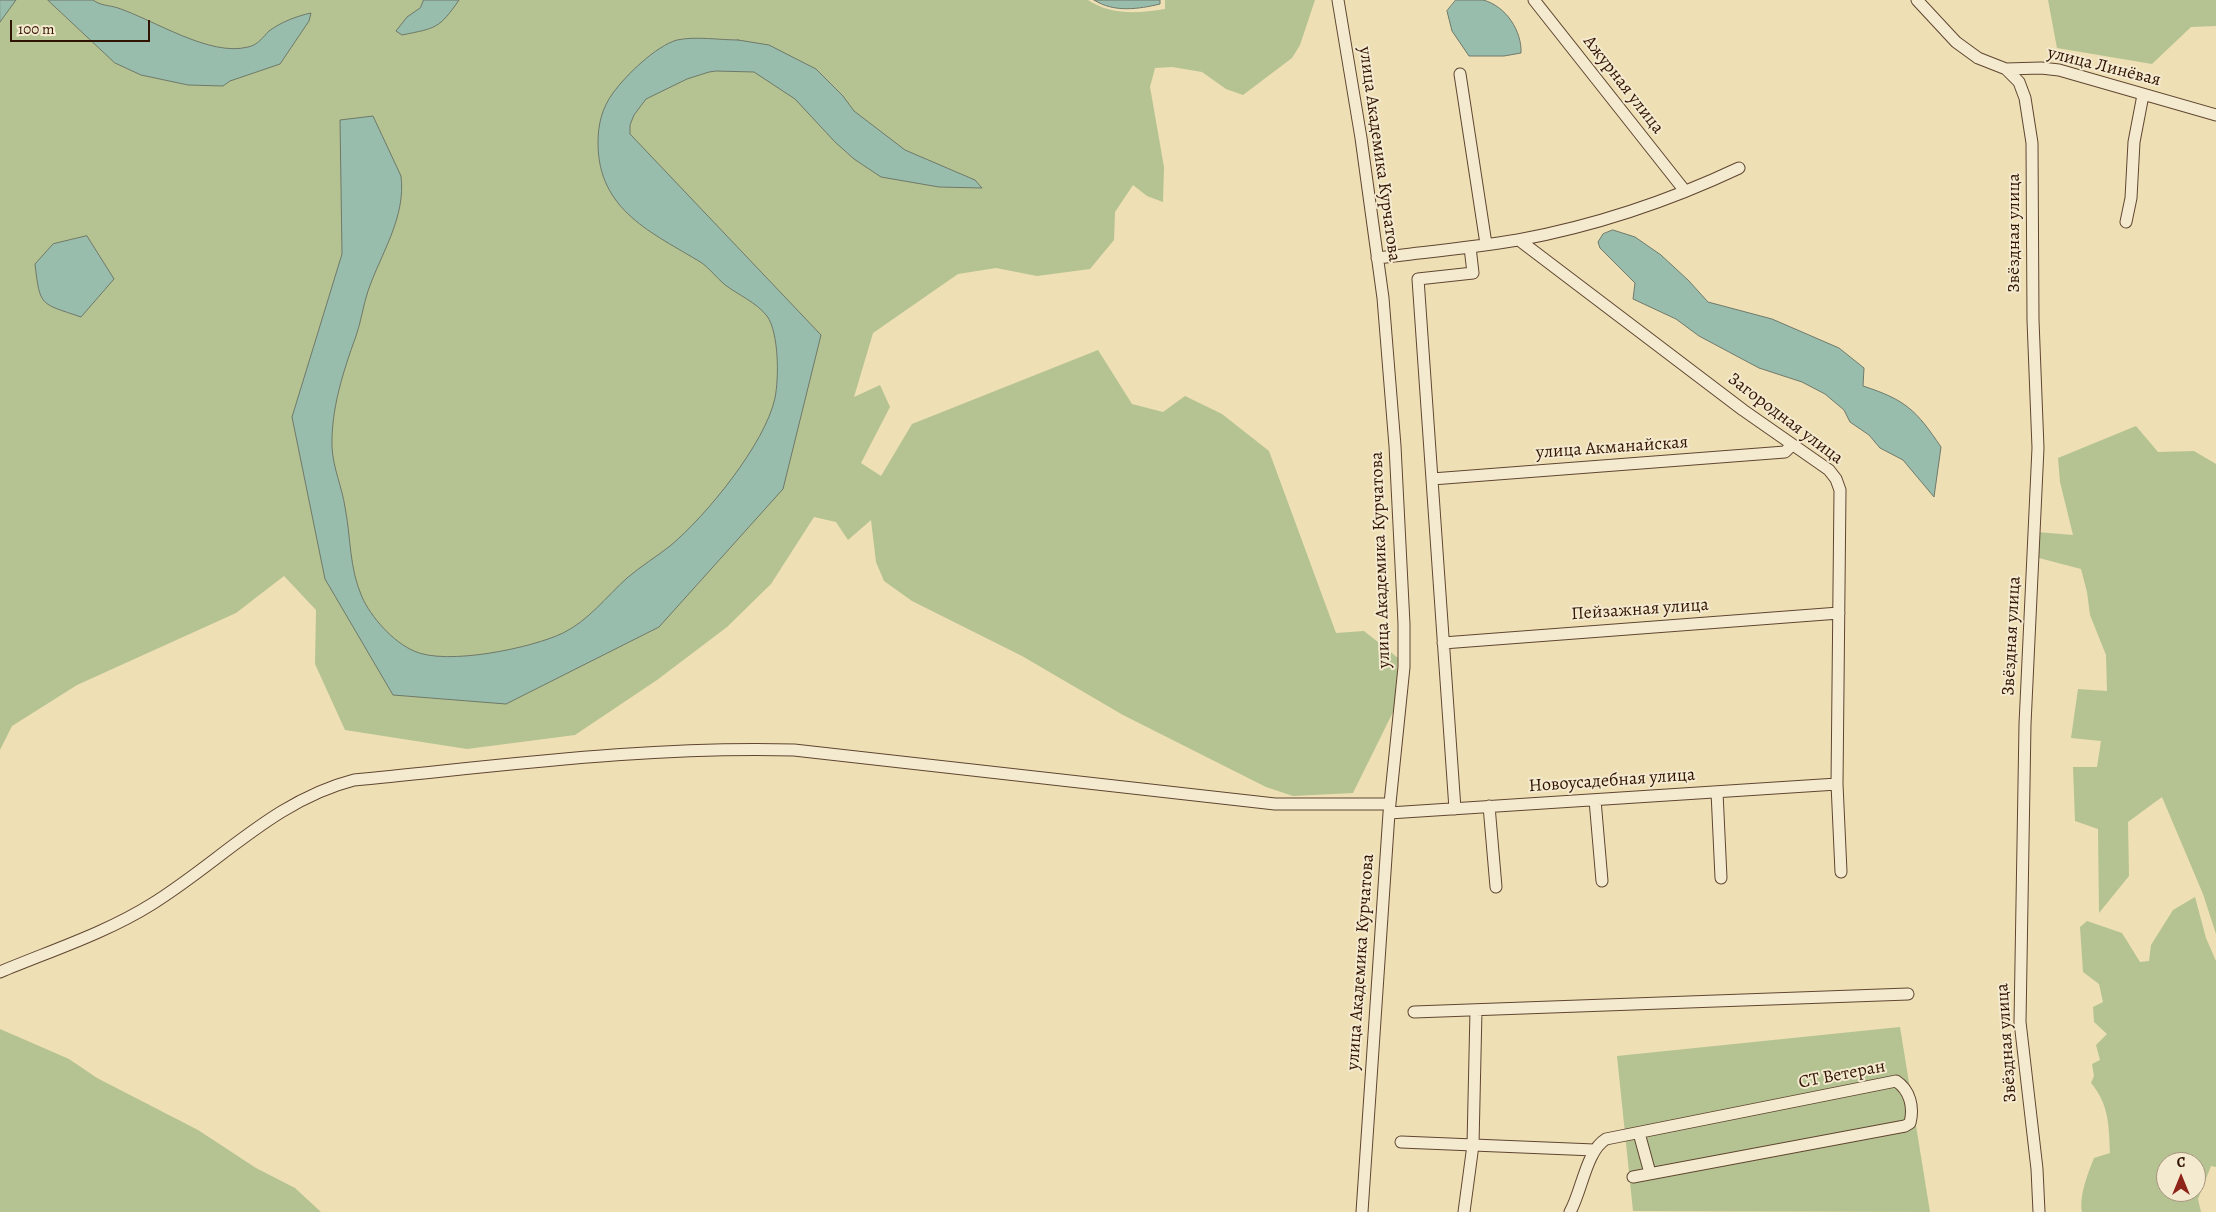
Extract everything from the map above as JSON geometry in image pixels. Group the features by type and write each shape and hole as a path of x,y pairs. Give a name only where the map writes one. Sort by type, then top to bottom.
{"street":[{"name":"улица Академика Курчатова","path":"1338,0 1361,138 1377,258 1395,446 1404,624 1404,667 1389,809 1362,1212"},
{"name":"Ажурная улица","path":"1534,0 1685,192"},
{"name":"улица Линёвая","path":"1917,0 1956,42 1978,58 2006,69 2041,68 2059,70 2143,96 2216,115"},
{"name":"Звёздная улица","path":"2006,69 2019,82 2025,98 2032,142 2033,320 2038,448 2025,724 2020,1022 2039,1212"},
{"path":"1460,74 1486,244"},
{"path":"2126,222 2131,198 2134,142 2143,96"},
{"path":"1377,258 1518,240 1606,219 1685,192 1739,168"},
{"name":"Загородная улица","path":"1518,240 1743,410 1829,470 1836,479 1840,490 1837,784 1841,872"},
{"path":"1455,809 1418,280 1473,273 1470,246"},
{"name":"улица Акманайская","path":"1432,479 1785,452 1792,444"},
{"name":"Пейзажная улица","path":"1444,643 1839,613"},
{"name":"Новоусадебная улица","path":"0,972 121,921 144,908 274,816 306,796 354,780 620,754 741,748 794,750 1275,804 1389,809 1455,809 1837,784"},
{"path":"1717,792 1721,878"},
{"path":"1595,800 1602,881"},
{"path":"1489,806 1496,886"},
{"path":"1414,1012 1908,994"},
{"path":"1464,1212 1473,1145 1476,1010"},
{"name":"СТ Ветеран","path":"1594,1150 1606,1139 1621,1134 1639,1133 1896,1081 1906,1087 1909,1094 1912,1117 1910,1123 1905,1126 1633,1176"},
{"path":"1639,1133 1650,1173"},
{"path":"1401,1142 1594,1150 1579,1194 1570,1212"}],"green space":[{"path":"0,0 1088,0 1106,9 1145,12 1165,9 1165,0 1315,0 1300,45 1292,58 1243,95 1226,89 1202,72 1172,67 1155,68 1150,87 1164,167 1163,202 1147,196 1133,185 1115,212 1114,240 1090,269 1037,276 996,268 958,274 873,333 854,397 880,385 890,407 861,463 881,476 912,424 1098,350 1132,404 1163,412 1185,396 1222,414 1269,451 1336,633 1364,631 1398,658 1395,708 1353,793 1293,796 1266,787 1123,715 1022,656 912,601 884,581 876,562 871,520 848,540 836,522 814,517 771,584 727,627 657,680 575,735 467,749 345,730 315,664 316,610 284,576 236,613 77,685 12,726 0,750"},
{"path":"2048,0 2216,0 2216,26 2191,27 2152,64 2057,48"},
{"path":"2136,426 2158,452 2194,451 2216,464 2216,934 2203,894 2162,797 2128,822 2129,876 2099,913 2098,829 2075,821 2073,767 2097,767 2101,741 2071,738 2078,689 2107,691 2106,655 2090,615 2081,569 2039,558 2037,532 2073,535 2060,482 2058,458"},
{"path":"2195,897 2206,938 2216,961 2216,1167 2211,1166 2206,1179 2206,1152 2156,1152 2156,1202 2199,1202 2201,1212 2082,1212 2083,1192 2094,1158 2110,1153 2105,1107 2091,1083 2094,1076 2092,1064 2100,1060 2096,1045 2107,1034 2094,1022 2093,1007 2103,1002 2099,984 2083,972 2080,927 2087,921 2122,933 2140,962 2149,961 2151,945 2173,910"},
{"path":"1900,1027 1930,1212 1633,1211 1617,1056"},
{"path":"0,1029 69,1059 97,1078 198,1130 256,1168 295,1188 321,1212 0,1212"}],"shaded area":[{"path":"0,0 16,0 0,22"},
{"path":"48,0 93,0 118,8 182,36 217,47 233,49 252,46 279,25 311,13 309,21 280,64 230,81 223,86 188,85 141,75 115,63"},
{"path":"424,0 459,0 446,17 436,26 402,35 396,31 407,17 420,8"},
{"path":"1094,0 1160,0 1160,4 1127,9 1110,7"},
{"path":"1456,0 1483,0 1499,8 1511,21 1519,36 1521,53 1504,56 1469,56 1452,31 1447,11"},
{"path":"684,39 738,40 769,45 816,69 843,96 854,111 905,150 975,180 982,188 939,187 881,177 854,159 835,142 795,99 754,72 709,72 687,79 646,99 634,115 630,125 630,134 821,335 783,489 659,627 506,704 393,695 325,579 292,417 342,254 340,120 373,116 401,176 402,191 396,221 368,291 358,331 342,377 332,433 333,455 344,500 352,564 358,586 366,605 383,628 398,642 414,651 446,657 467,656 511,649 549,639 572,628 589,615 627,578 670,546 700,517 732,478 747,457 769,416 775,398 777,356 774,333 767,316 763,311 724,284 702,263 648,230 618,203 607,186 600,166 598,143 601,116 609,99 642,62 660,48 677,40"},
{"path":"1613,230 1635,237 1661,255 1708,302 1772,319 1839,348 1864,368 1863,386 1890,396 1909,408 1917,415 1941,447 1934,497 1903,460 1880,448 1869,435 1850,422 1844,410 1825,394 1802,382 1759,368 1699,336 1676,319 1633,299 1635,283 1600,248 1598,242 1603,234"},
{"path":"87,236 114,279 81,317 57,309 44,301 39,288 35,264 53,244"}]}
